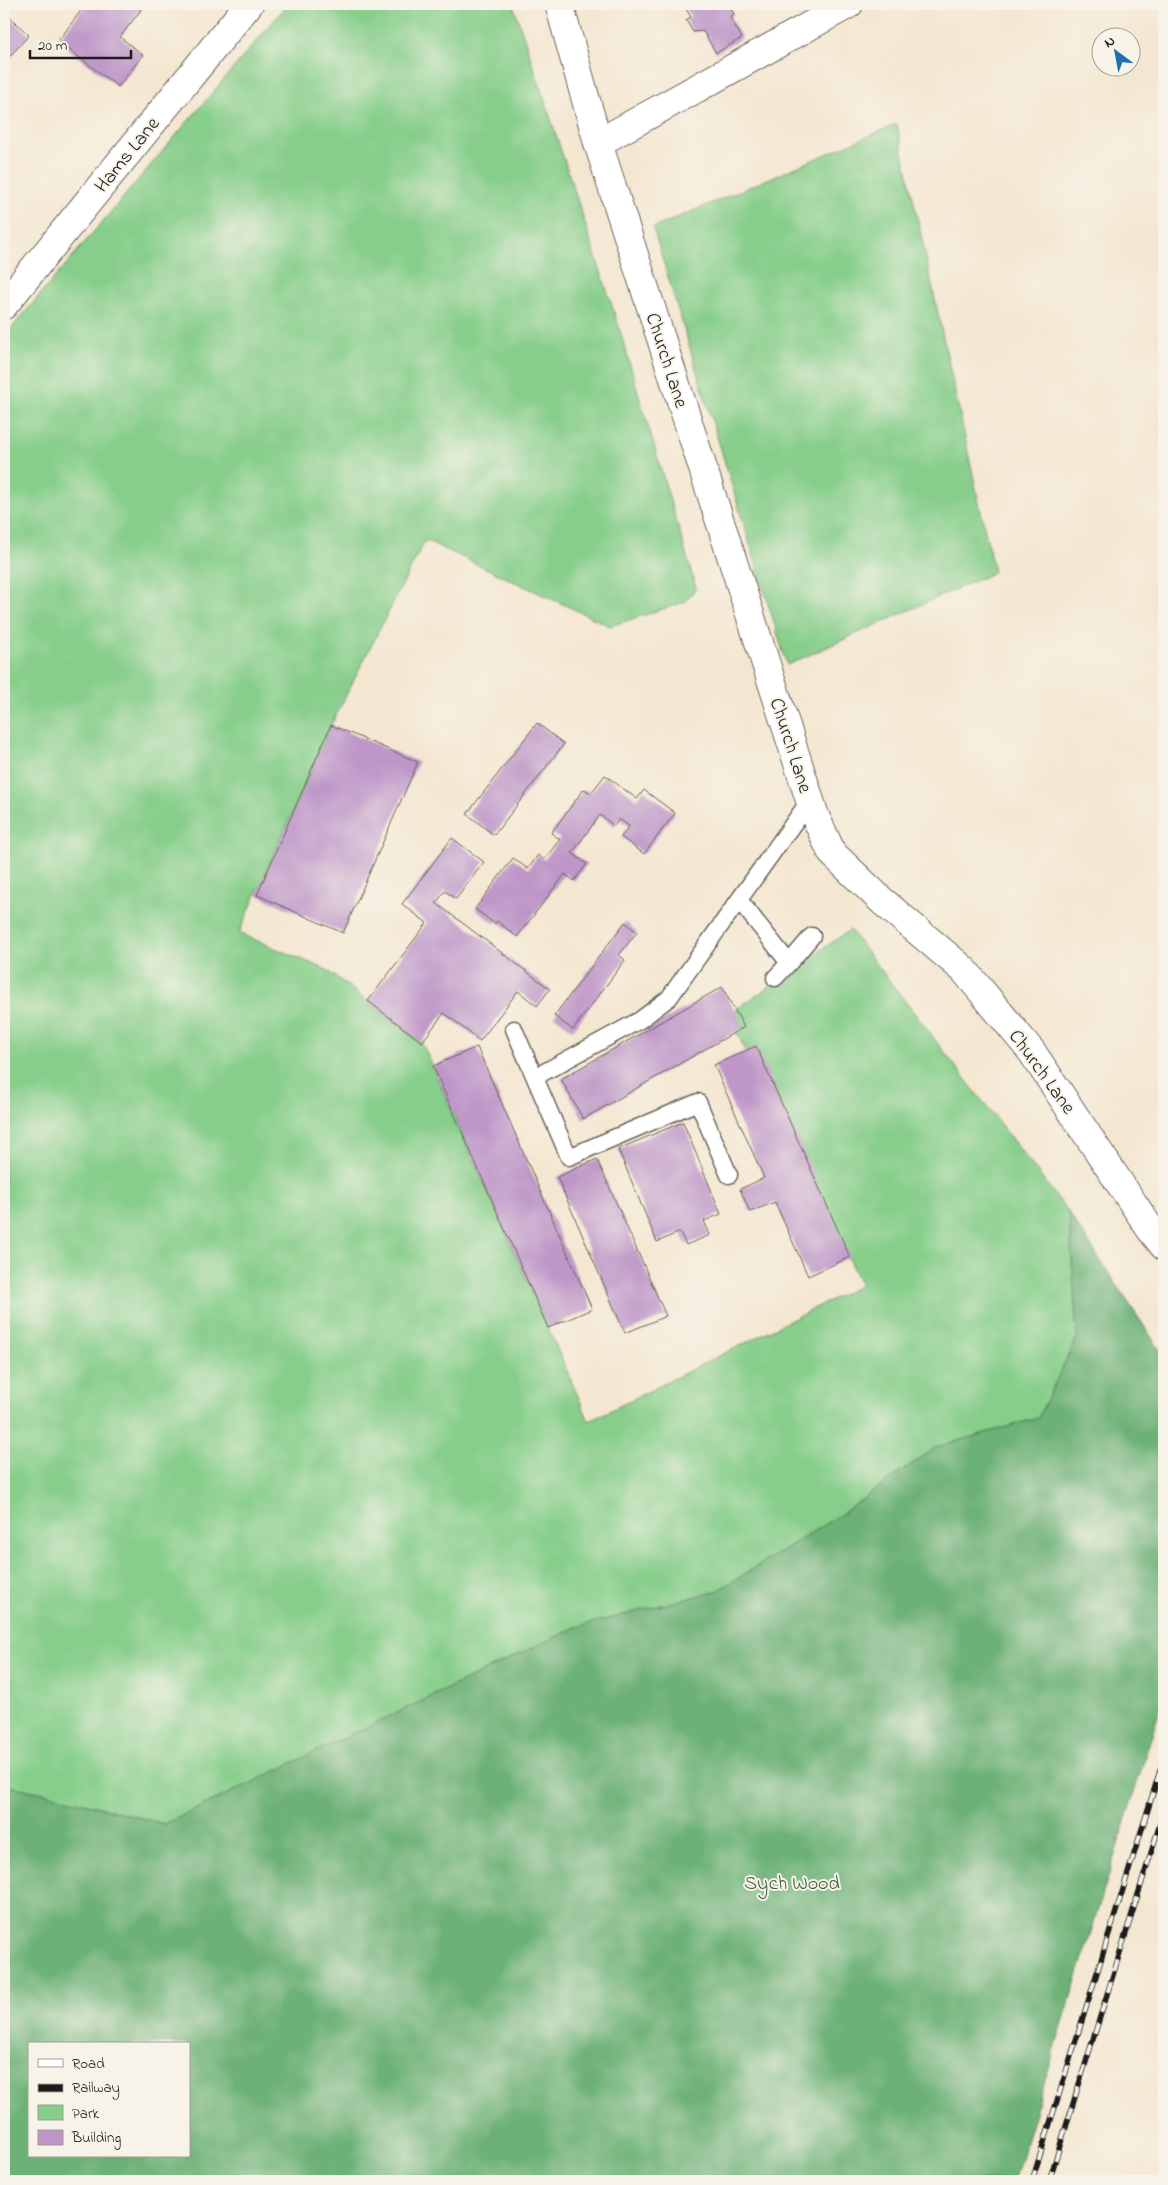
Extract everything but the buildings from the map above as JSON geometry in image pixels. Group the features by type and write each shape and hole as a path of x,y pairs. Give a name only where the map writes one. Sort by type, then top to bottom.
{"street":[{"name":"Hams Lane","path":"4,305 249,4"},
{"name":"Church Lane","path":"559,4 598,143 810,800 832,853 882,900 964,970 1032,1052 1151,1230 1164,1246"},
{"path":"598,143 849,4"}],"lane":[{"path":"534,1077 640,1020 669,998 810,800"},
{"path":"739,900 789,963"},
{"path":"775,978 812,936"},
{"path":"514,1029 569,1157 698,1102 729,1176"}],"green space":[{"path":"288,4 513,4 618,324 696,588 685,602 610,626 425,540 331,725 239,933 327,970 422,1043 589,1421 861,1285 728,1015 850,930 1069,1213 1077,1338 1038,1418 936,1447 843,1513 717,1591 576,1627 165,1824 53,1795 4,1785 4,337"},
{"path":"897,124 994,572 787,665 653,228"},
{"name":"Sych Wood","path":"1069,1213 1164,1356 1164,1696 1014,2181 4,2181 4,1785 53,1795 165,1824 576,1627 717,1591 843,1513 936,1447 1038,1418 1077,1337"}],"railway":[{"path":"1032,2181 1164,1758"},
{"path":"1049,2181 1164,1811"}]}
